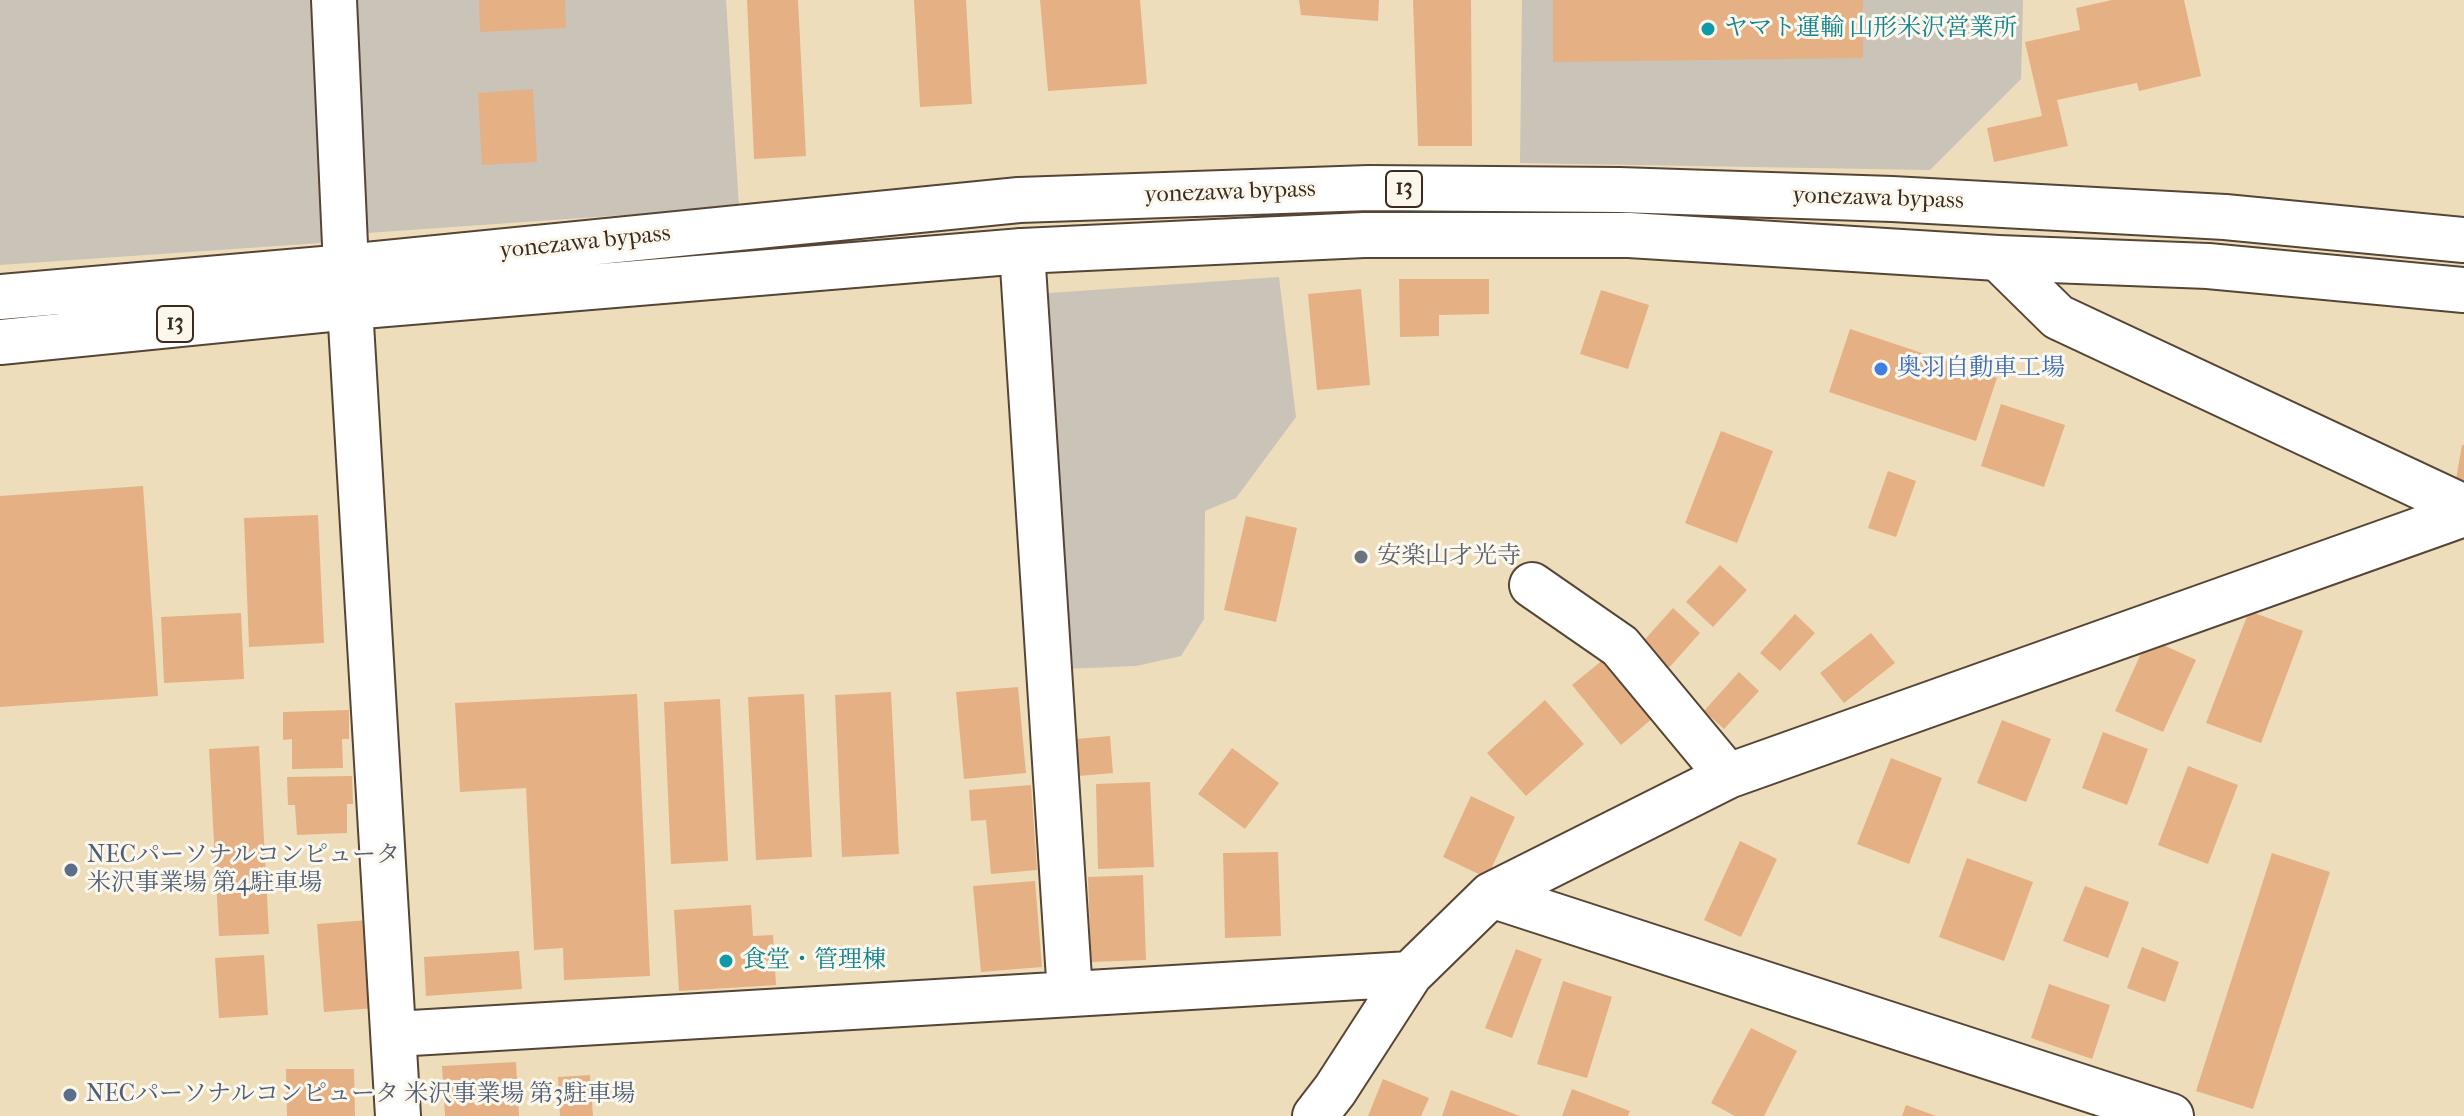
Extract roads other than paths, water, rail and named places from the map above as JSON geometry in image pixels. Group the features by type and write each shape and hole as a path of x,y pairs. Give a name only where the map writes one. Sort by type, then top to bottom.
{"main road":[{"path":"334,0 348,287 398,1116"},
{"name":"yonezawa bypass","path":"0,342 348,287 1019,200 1369,188 1619,190 1892,199 2225,217 2464,240"},
{"name":"yonezawa bypass","path":"0,297 348,287 1364,235 1614,235 1998,258 2208,266 2464,290"},
{"path":"1022,251 1070,994"},
{"path":"1998,258 2058,317 2464,507"},
{"path":"1315,1116 1410,974 1491,895 1728,776 2464,514"},
{"path":"1532,585 1620,646 1728,776"},
{"path":"1491,895 2116,1107 2171,1116"},
{"path":"395,1034 1410,974"}],"place":[{"name":"ヤマト運輸 山形米沢営業所","path":"1708,29"},
{"name":"奥羽自動車工場","path":"1881,369"},
{"name":"安楽山才光寺","path":"1361,557"},
{"name":"NECパーソナルコンピュータ 米沢事業場 第4駐車場","path":"71,870"},
{"name":"食堂・管理棟","path":"726,961"},
{"name":"NECパーソナルコンピュータ 米沢事業場 第3駐車場","path":"70,1095"}]}
